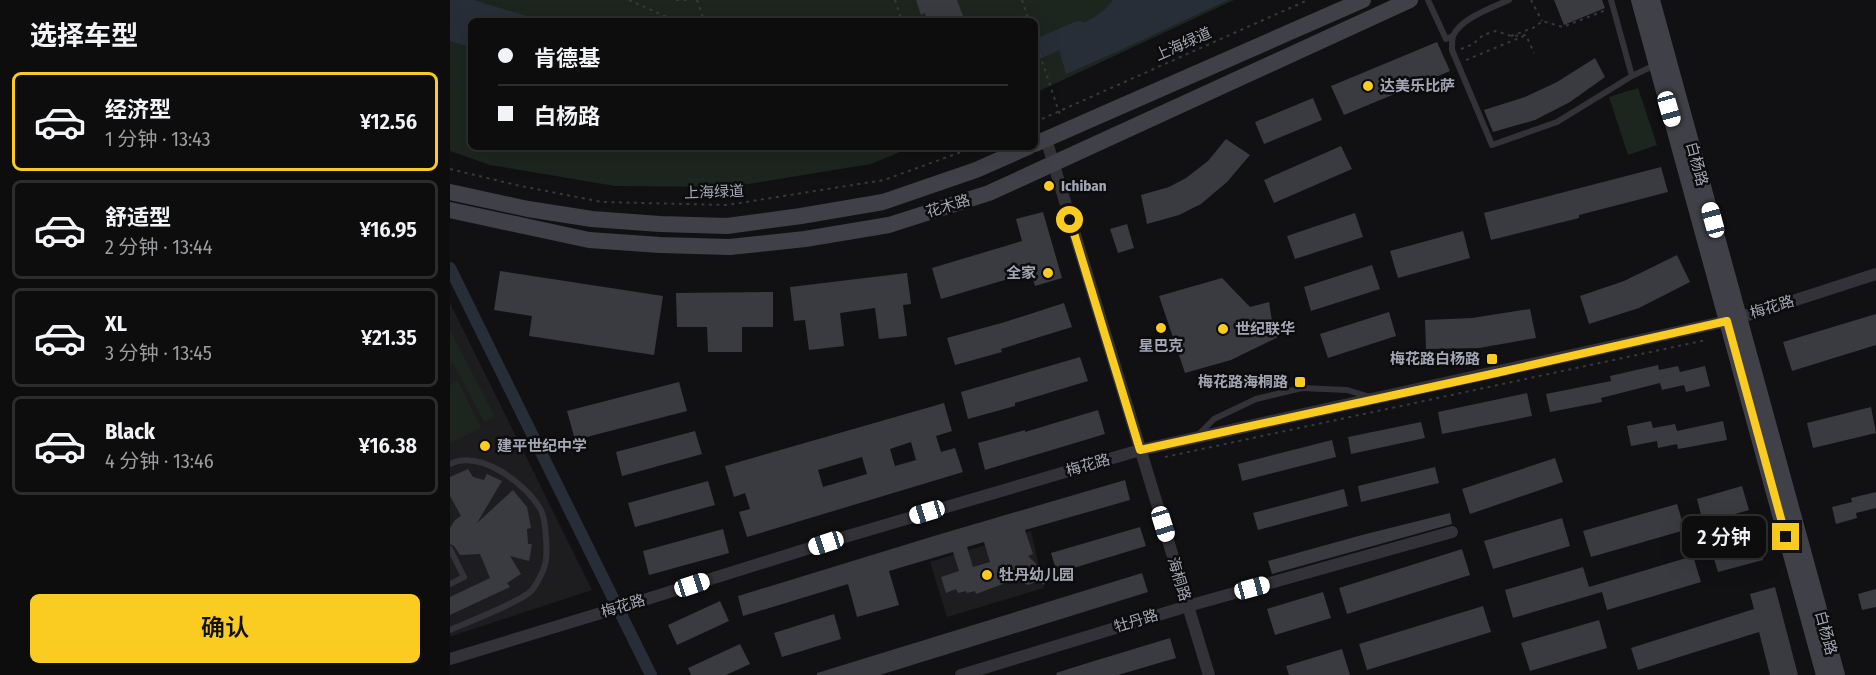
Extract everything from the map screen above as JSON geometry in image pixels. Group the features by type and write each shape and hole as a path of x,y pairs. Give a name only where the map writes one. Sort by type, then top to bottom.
{"main road":[{"path":"1041,142 1363,0"},
{"name":"花木路","path":"450,210 589,240 660,245 730,247 805,239 889,225 989,194 1410,0"},
{"name":"白杨路","path":"1639,0 1838,675"},
{"name":"白杨路","path":"1652,0 1824,675"},
{"name":"花木路","path":"450,192 528,209 592,219 727,226 883,202 976,170 1021,150"}],"street":[{"name":"海桐路","path":"1041,142 1053,164 1209,675"},
{"name":"梅花路","path":"450,659 848,536 1140,450 1733,319 1876,274"},
{"name":"牡丹路","path":"961,675 1188,606 1452,532"}],"lane":[{"path":"1428,0 1446,39 1453,36 1460,26 1476,15 1509,0"},
{"path":"1612,3 1632,76"},
{"path":"1453,36 1453,52 1492,145 1557,122 1656,64"},
{"path":"1195,437 1214,419 1256,399 1302,388 1347,390 1373,399"},
{"path":"450,464 457,461 487,463 506,474 524,489 542,512 546,531 546,563 532,591 450,630"},
{"path":"450,549 464,577 450,584"}],"path":[{"path":"629,0 669,18"},
{"path":"676,0 688,0"},
{"path":"697,0 703,18"},
{"path":"895,0 901,18"},
{"path":"1022,0 1028,18"},
{"name":"上海绿道","path":"1038,121 1308,0"},
{"path":"1531,0 1542,21 1563,27 1612,3"},
{"path":"1511,36 1535,27 1542,21"},
{"path":"1453,52 1473,44 1482,35 1496,31 1511,36 1526,35"},
{"path":"1526,35 1534,53"},
{"path":"1458,63 1526,35"},
{"path":"1038,49 1063,124"},
{"name":"上海绿道","path":"450,169 602,202 727,205 884,180 967,150"},
{"path":"1165,457 1706,340"}],"shaded area":[{"path":"450,0 1234,0 1038,92 1038,18 468,18 468,150 905,150 871,164 730,187 615,186 490,165 450,151"},
{"path":"450,0 474,0 533,18 468,18 468,46 450,41"},
{"path":"1113,0 1228,0 1066,74 1055,35 1094,17 1108,7"},
{"path":"1638,88 1657,145 1628,155 1609,97"},
{"name":"建平世纪中学","path":"450,303 592,590 452,636 450,636"},
{"path":"450,330 495,417 484,422 452,361 450,367"},
{"path":"458,381 481,428 450,443 450,385"},
{"name":"牡丹幼儿园","path":"1031,531 1044,588 947,617 930,562"}],"building":[{"path":"916,0 957,0 963,16 926,18 925,13 921,15"},
{"path":"1554,0 1602,0 1605,8 1564,25"},
{"path":"1437,42 1450,71 1344,115 1331,86"},
{"path":"1595,58 1605,77 1570,102 1535,120 1493,132 1484,110 1525,97 1557,82"},
{"path":"1313,98 1322,120 1264,144 1255,122"},
{"path":"1226,139 1250,155 1227,182 1201,204 1179,215 1147,224 1141,195 1169,187 1186,178 1208,161"},
{"path":"1341,146 1352,169 1274,203 1264,180"},
{"path":"1661,167 1668,192 1491,240 1484,213"},
{"path":"1043,212 1062,278 1035,286 1031,272 941,299 932,268 1022,241 1016,219"},
{"path":"1355,213 1363,237 1295,259 1287,236"},
{"path":"1127,224 1134,248 1118,253 1110,229"},
{"path":"1463,231 1470,258 1398,278 1390,251"},
{"path":"1677,255 1690,282 1639,308 1589,324 1580,296 1624,281"},
{"path":"1372,265 1380,289 1311,311 1304,287"},
{"path":"500,271 663,296 654,355 529,336 532,316 494,310"},
{"path":"907,273 911,304 903,305 907,336 879,339 875,308 840,313 844,346 809,350 805,320 794,321 790,287"},
{"name":"世纪联华","path":"1222,278 1250,307 1269,302 1272,321 1280,336 1231,360 1185,373 1159,296"},
{"path":"773,292 773,327 742,327 742,352 708,352 707,327 677,327 676,293"},
{"path":"1064,303 1072,327 1001,349 1002,352 955,365 947,338"},
{"path":"1530,309 1536,338 1479,348 1426,349 1425,320 1472,318"},
{"path":"1389,312 1396,336 1328,358 1320,334"},
{"path":"1876,314 1876,345 1792,371 1783,342"},
{"path":"1080,357 1088,381 968,419 961,392"},
{"path":"1658,365 1659,370 1678,366 1680,372 1705,366 1710,386 1686,392 1684,385 1662,390 1660,383 1601,398 1602,402 1550,412 1546,394 1611,381 1610,376"},
{"path":"679,382 687,411 575,440 567,411"},
{"path":"1527,393 1532,416 1442,434 1438,412"},
{"path":"944,403 952,431 936,436 941,452 955,448 963,472 747,537 739,512 750,509 745,493 734,497 725,466","holes":["911,442 916,460 895,466 890,449","862,457 867,474 823,487 818,470"]},
{"path":"1871,407 1876,433 1813,448 1807,423"},
{"path":"1098,410 1105,434 985,470 978,443 1025,430 1025,432"},
{"path":"1651,421 1653,428 1675,424 1677,431 1723,421 1727,440 1678,449 1677,444 1658,448 1657,441 1631,446 1627,426"},
{"path":"1421,422 1425,438 1351,454 1348,437"},
{"path":"695,431 702,454 622,476 616,452"},
{"path":"1332,440 1336,457 1242,481 1238,464"},
{"path":"1555,458 1563,482 1470,514 1462,489"},
{"path":"1435,467 1439,483 1361,502 1358,486"},
{"path":"468,469 473,477 484,480 487,474 502,481 477,523 513,490 527,507 531,528 527,529 528,544 532,544 529,561 510,556 521,574 507,583 510,587 450,615 450,597 490,578 480,554 460,555 450,544 450,528 461,516 450,496 450,477"},
{"path":"1125,480 1130,500 1025,530 1033,554 1028,556 1048,576 1044,585 1038,581 1028,585 1023,583 1021,577 976,594 975,591 958,593 956,589 946,593 941,577 959,571 953,552 889,571 899,605 857,617 848,584 743,616 738,596","holes":["984,542 990,562 973,567 967,547"]},
{"path":"708,481 715,505 635,527 628,503"},
{"path":"1742,486 1749,510 1703,523 1697,499"},
{"path":"1344,489 1348,506 1258,530 1253,513"},
{"path":"1876,492 1876,508 1856,513 1857,518 1836,524 1832,507 1852,502 1851,498"},
{"path":"1677,504 1685,530 1591,557 1583,531"},
{"path":"1450,513 1452,524 1272,574 1268,561 1362,535"},
{"path":"1562,518 1570,546 1493,569 1484,541"},
{"path":"1140,527 1146,546 1057,573 1051,553"},
{"path":"723,529 729,553 649,575 643,551"},
{"path":"1757,536 1763,560 1718,572 1711,549"},
{"path":"1462,549 1470,575 1347,614 1339,588"},
{"path":"1693,556 1701,582 1607,610 1602,592 1513,618 1505,590 1583,567 1589,587"},
{"path":"1142,573 1148,592 880,675 817,675 817,673"},
{"path":"1775,587 1798,675 1770,675 1759,632 1638,670 1631,648 1754,609 1750,594"},
{"path":"1876,589 1876,607 1862,610 1858,594"},
{"path":"1323,592 1331,618 1275,635 1267,609"},
{"path":"720,601 729,621 677,645 668,625"},
{"path":"1483,606 1491,632 1367,670 1359,644"},
{"path":"834,614 841,639 782,657 774,633"},
{"path":"1599,620 1607,648 1530,671 1521,643"},
{"path":"1170,638 1176,658 1118,675 1057,675 1056,673 1081,665"},
{"path":"740,644 750,664 726,675 691,675 688,668"},
{"path":"1342,649 1350,675 1289,675 1286,666"}],"waterway":[{"path":"1038,49 1079,31"},
{"path":"450,268 651,675"}],"place":[{"name":"达美乐比萨","path":"1368,86"},
{"name":"Ichiban","path":"1049,186"},
{"name":"全家","path":"1048,273"},
{"name":"星巴克","path":"1161,328"},
{"name":"世纪联华","path":"1223,329"},
{"name":"梅花路白杨路","path":"1492,359"},
{"name":"梅花路海桐路","path":"1300,382"},
{"name":"建平世纪中学","path":"485,446"},
{"name":"牡丹幼儿园","path":"987,575"}],"route":[{"path":"1070,220 1140,450 1727,321 1786,537"}]}
